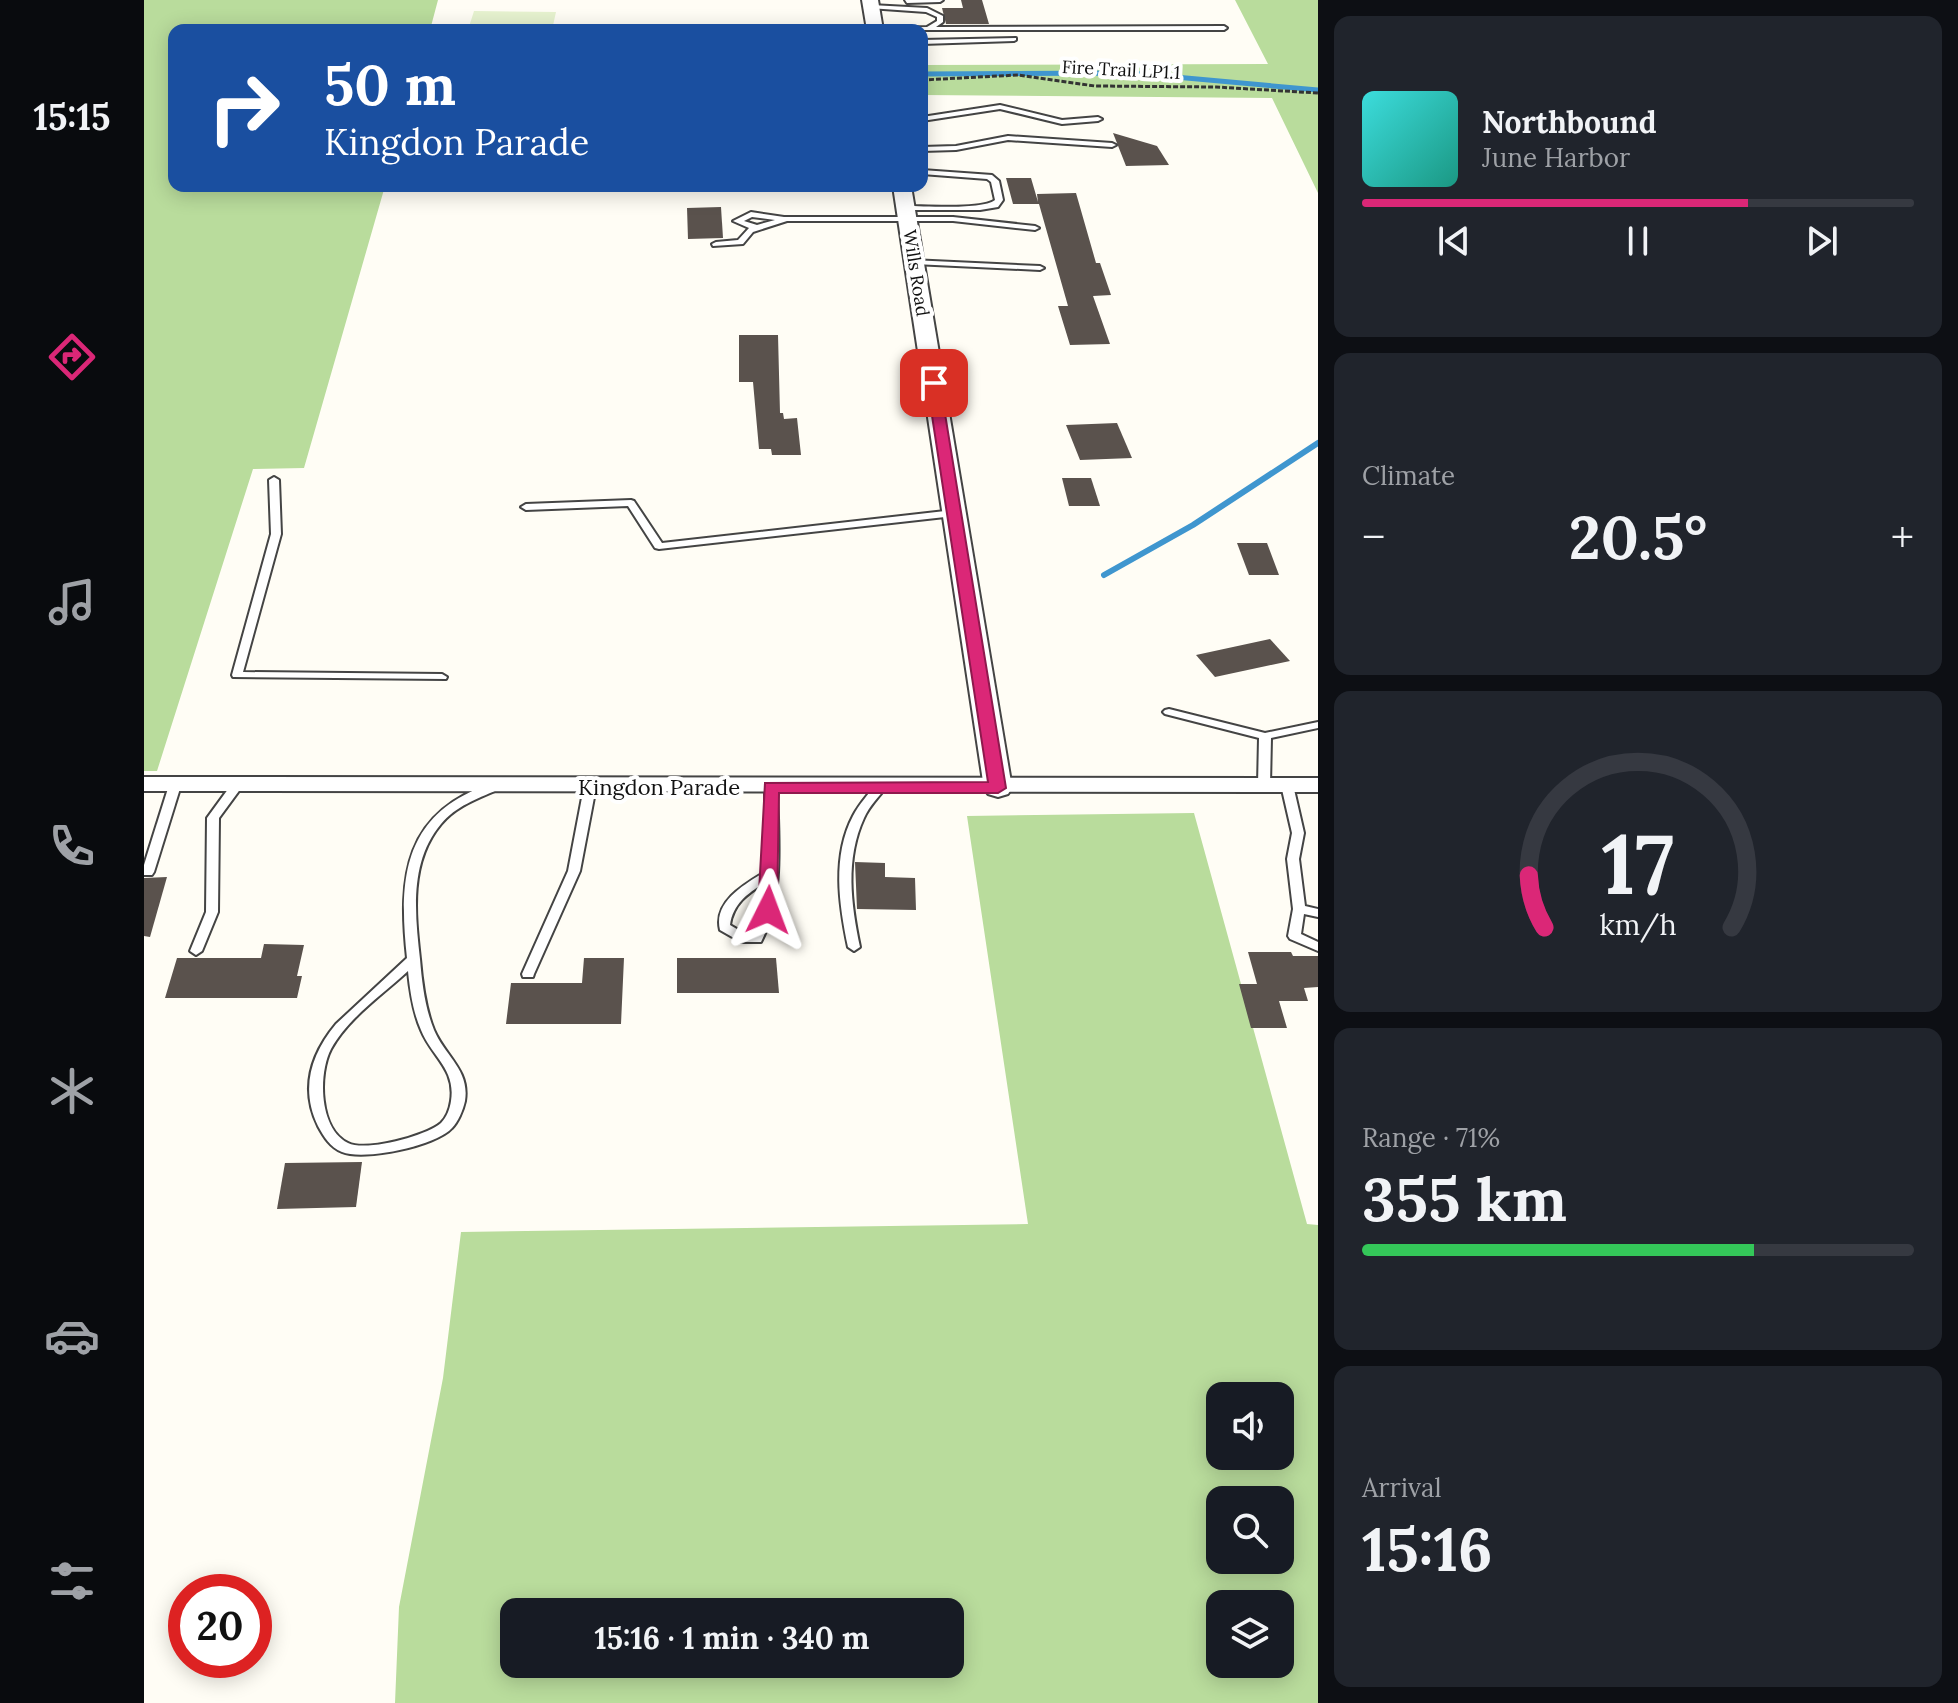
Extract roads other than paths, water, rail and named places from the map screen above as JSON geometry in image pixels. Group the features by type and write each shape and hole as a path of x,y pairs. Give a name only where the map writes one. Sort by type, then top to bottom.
{"street":[{"path":"870,3 874,24"},
{"name":"Wills Road","path":"905,205 998,788"},
{"name":"Kingdon Parade","path":"144,784 998,788 1318,785"}],"lane":[{"path":"870,3 940,0"},
{"path":"870,3 935,11 940,16 940,22 928,29"},
{"path":"928,29 1224,28"},
{"path":"928,42 1014,39"},
{"path":"928,118 1000,107 1062,122 1098,119"},
{"path":"928,149 956,148 1008,138 1112,145"},
{"path":"716,244 740,242 757,228 787,219 905,205 980,208 995,205 999,200 995,181 989,177 928,172"},
{"path":"905,205 953,219 1035,228"},
{"path":"757,228 737,221 751,214 787,219"},
{"path":"914,262 1040,268"},
{"path":"274,480 276,534 237,675 442,677"},
{"path":"526,507 631,503 659,546 954,513"},
{"path":"1169,712 1265,736 1318,725"},
{"path":"1265,736 1276,785 1298,833 1293,859 1299,909 1294,936 1318,947"},
{"path":"148,872 176,782"},
{"path":"196,951 212,912 213,818 238,784"},
{"path":"413,959 324,1049 316,1079 317,1109 331,1139 351,1150 382,1149 446,1127 458,1105 460,1081 451,1063 429,1036 420,1011 409,921 409,879 417,849 439,819 456,804 493,787"},
{"path":"528,974 574,871 590,787"},
{"path":"769,875 731,901 724,914 724,927 745,939 757,939 768,910 769,875 771,787"},
{"path":"854,947 845,906 846,865 859,816 880,787"},
{"path":"1299,909 1318,913"}],"waterway":[{"path":"928,74 1131,73 1318,90"},
{"path":"1104,575 1193,525 1318,443"}]}
